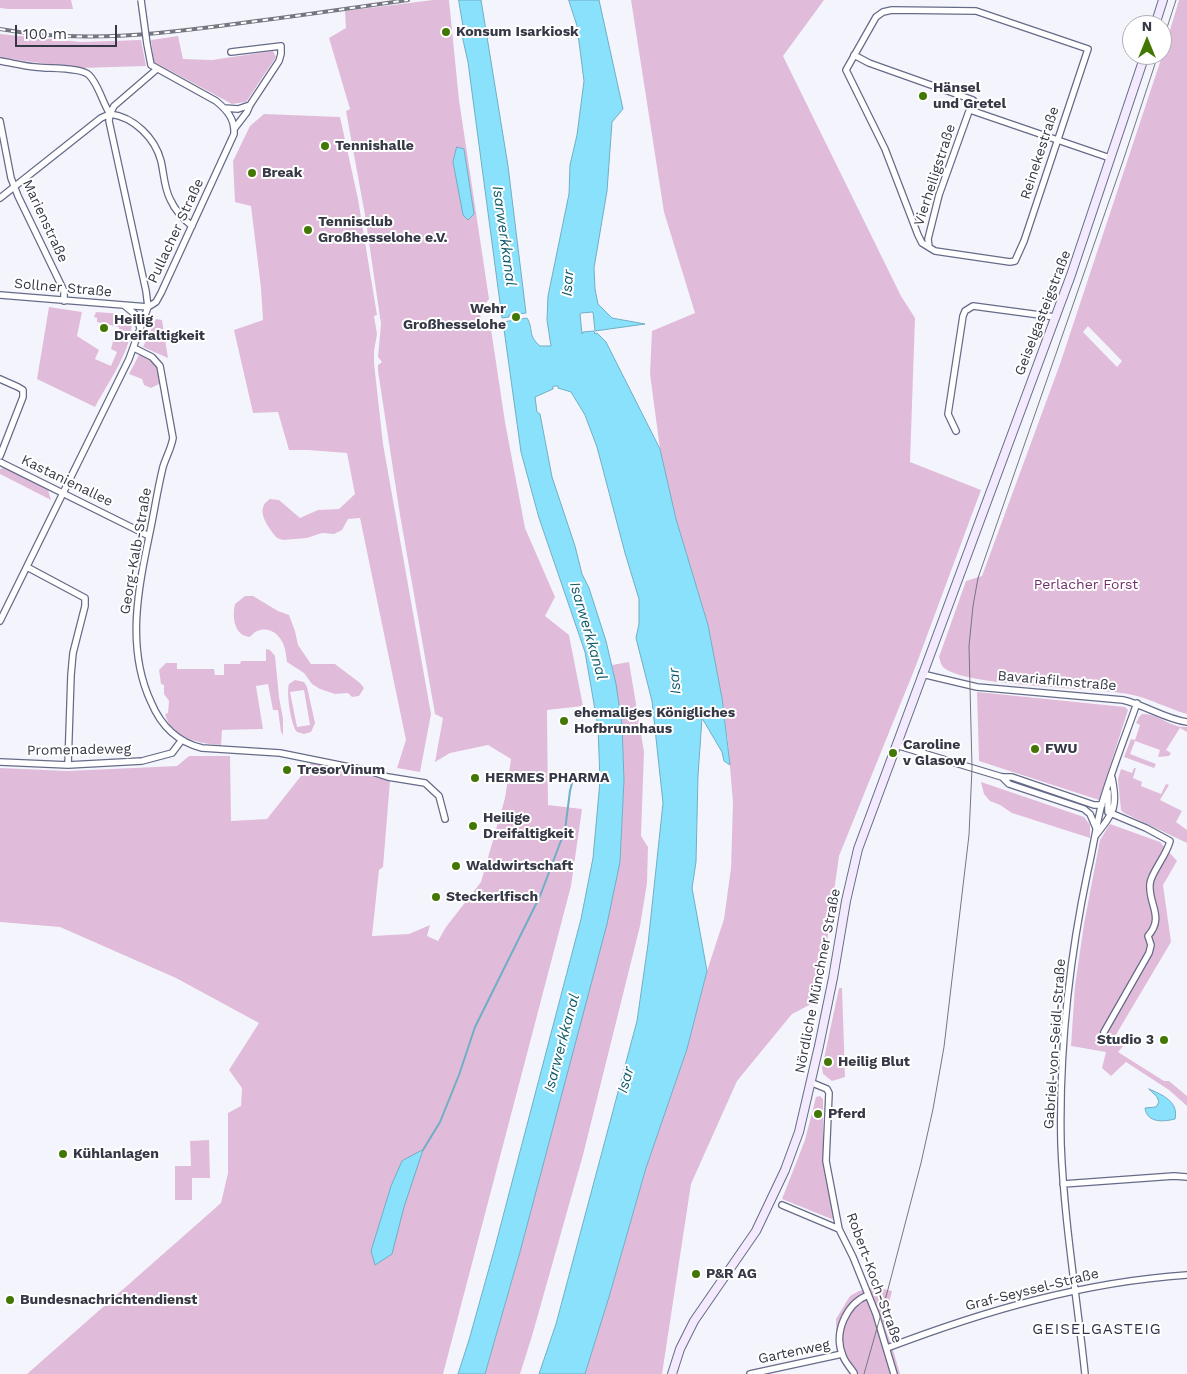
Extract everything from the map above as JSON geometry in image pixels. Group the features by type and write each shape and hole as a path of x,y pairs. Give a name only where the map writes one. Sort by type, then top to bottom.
{"main road":[{"path":"1158,15 1163,0"},
{"name":"Geiselgasteigstraße","path":"959,577 1080,249 1142,65"},
{"name":"Nördliche Münchner Straße","path":"672,1374 680,1349 694,1320 756,1231 785,1170 798,1132 827,1010 846,901 858,850 959,577"}],"street":[{"path":"141,0 151,65 216,101 231,118 234,129"},
{"name":"Reinekestraße","path":"892,10 976,12 1088,49 1057,141 1019,255 1015,260 1010,262 935,251 922,243 918,235 885,149 846,70 876,17 883,12 892,10"},
{"name":"Pullacher Straße","path":"0,621 134,348 148,307 156,302 161,293 230,143 234,129 247,112 282,54 281,46 231,52"},
{"path":"854,55 869,63 973,100 970,110 1110,158"},
{"path":"0,60 36,68 88,73 110,114"},
{"path":"148,307 109,121 114,106 157,70"},
{"path":"224,108 238,109 250,105"},
{"name":"Vierheiligstraße","path":"928,248 928,239 939,195 970,110"},
{"path":"0,198 93,124 110,114 118,115 137,126 153,142 160,159 170,200 180,215 192,226"},
{"name":"Marienstraße","path":"0,121 14,187 64,291 64,301"},
{"name":"Sollner Straße","path":"0,295 148,307"},
{"name":"Sollner Straße","path":"125,306 136,315 140,330"},
{"path":"956,431 948,414 962,316 965,311 973,306 1055,317"},
{"name":"Georg-Kalb-Straße","path":"134,348 152,357 160,366 173,438 163,467 137,599 136,635 138,662 143,684 163,724 181,741 191,746 299,756 388,777 424,783 439,796 444,809 445,819"},
{"path":"0,380 18,386 23,390 23,397 0,456"},
{"name":"Kastanienallee","path":"0,462 149,536"},
{"path":"27,567 85,598 85,606 73,653 68,765"},
{"name":"Bavariafilmstraße","path":"922,674 977,687 1123,700 1137,703 1173,719 1187,722"},
{"name":"Gabriel-von-Seidl-Straße","path":"1085,1374 1063,1184 1061,1092 1066,1018 1076,935 1098,818 1137,703"},
{"name":"Promenadeweg","path":"0,762 68,765 123,763 157,758 172,753 181,741"},
{"path":"895,749 1002,777 1012,777 1094,805 1102,805"},
{"path":"1002,777 1009,784 1084,809 1090,814 1096,828"},
{"name":"Gabriel-von-Seidl-Straße","path":"1095,836 1115,806 1112,777"},
{"name":"Gabriel-von-Seidl-Straße","path":"1108,790 1110,813"},
{"path":"1098,818 1110,813 1146,828 1170,841 1169,848 1150,883 1156,917 1155,928 1148,936 1151,945 1149,953 1104,1032"},
{"name":"Robert-Koch-Straße","path":"810,1082 827,1089 829,1093 826,1161 839,1229 853,1257 868,1295 894,1374"},
{"path":"1063,1184 1174,1176 1187,1177"},
{"path":"782,1205 839,1229"},
{"name":"Graf-Seyssel-Straße","path":"887,1348 948,1325 1076,1290 1156,1277 1187,1275"},
{"name":"Gartenweg","path":"854,1372 842,1354 841,1324 853,1306 861,1298 868,1295"},
{"name":"Gartenweg","path":"750,1374 842,1354"}],"green space":[{"path":"0,0 71,0 73,9 8,9 0,8"},
{"path":"433,0 449,0 459,100 489,299 479,312 485,329 491,329 505,422 525,528 555,597 545,616 569,635 583,706 547,710 548,805 582,809 571,886 443,1374 27,1374 221,1203 228,1173 228,1113 241,1106 242,1088 229,1070 259,1023 176,978 60,927 0,922 0,768 67,771 177,766 189,756 230,756 231,821 267,819 312,762 390,781 383,867 379,870 372,936 409,934 430,925 427,936 438,941 446,927 481,882 505,798 511,759 488,745 450,753 435,762 443,718 435,714 400,515 378,371 378,365 382,362 378,357 381,324 365,215 346,111 350,109 329,38 346,28 345,11","holes":["464,149 474,214 458,183 453,162"]},
{"path":"631,0 824,0 783,56 901,296 915,318 910,462 981,490 915,668 839,856 819,1000 792,1014 737,1081 691,1184 662,1374 585,1374 646,1168 687,1049 707,971 724,919 731,868 733,803 722,698 708,625 676,519 660,449 650,374 652,331 695,313 664,212"},
{"name":"Perlacher Forst","path":"1179,0 1187,0 1187,714 1133,695 976,679 955,674 941,664 939,657 966,581 982,576 1060,364 1159,65 1172,65 1172,23","holes":["1088,326 1122,361 1117,367 1083,332"]},
{"path":"0,34 81,42 141,40 146,66 82,68 0,58"},
{"path":"178,36 183,59 212,60 273,51 276,57 246,102 232,104 154,62 151,40"},
{"path":"264,114 340,117 358,199 377,315 374,316 377,334 374,363 383,444 431,714 420,772 397,768 406,740 360,518 348,519 342,530 334,534 322,533 307,538 283,540 277,538 264,518 264,504 270,499 279,500 300,518 318,510 339,509 355,494 347,453 289,450 278,412 253,413 234,330 263,320 261,288 251,206 235,202 233,161 250,126"},
{"path":"49,307 82,312 77,336 99,350 95,359 111,366 117,352 111,349 114,337 119,332 119,327 97,322 97,318 94,317 96,312 124,314 131,319 129,340 125,352 95,407 37,379"},
{"path":"156,319 162,320 168,358 143,347"},
{"path":"140,353 153,361 159,372 161,383 151,388 144,385 142,379 129,374"},
{"path":"4,468 48,490 51,500 0,474 0,469"},
{"path":"245,596 253,596 278,611 289,615 298,645 311,664 335,664 364,688 359,696 352,697 348,693 335,694 312,684 304,673 287,662 282,640 274,632 264,629 259,630 250,637 240,633 235,625 234,609 235,604"},
{"path":"266,649 270,650 275,656 283,719 283,735 278,710 273,710 268,684 256,686 263,729 222,730 221,745 187,738 173,729 165,714 168,713 169,701 164,694 164,685 161,684 159,670 166,663 177,663 177,669 214,669 215,675 224,675 224,664 240,664 241,661 266,661"},
{"path":"629,662 644,752 641,836 648,847 647,883 640,926 583,1155 520,1374 485,1374 520,1252 620,861 624,780 622,725 612,665"},
{"path":"295,680 304,682 307,687 315,723 311,732 304,734 297,732 295,729 288,694 289,684","holes":["304,690 310,725 297,727 290,692"]},
{"path":"977,692 1125,707 1128,710 1099,800 979,761"},
{"path":"1142,714 1148,714 1181,727 1187,727 1187,732 1180,728 1166,750 1171,753 1169,756 1158,757 1160,750 1135,741 1130,754 1156,764 1154,768 1124,757 1131,739 1135,740 1140,725 1136,723"},
{"path":"1134,768 1136,768 1133,778 1142,782 1141,786 1161,794 1166,784 1169,785 1160,800 1182,811 1176,822 1187,830 1187,843 1121,810 1118,779 1121,769 1132,773"},
{"path":"981,782 1084,817 1090,825 1090,838 1012,813 990,801 984,794"},
{"path":"1110,824 1160,842 1177,861 1163,885 1171,942 1114,1038 1124,1045 1118,1052 1164,1081 1169,1081 1187,1096 1187,1106 1169,1090 1126,1062 1111,1076 1102,1068 1106,1052 1071,1046 1075,986 1084,924 1100,840"},
{"path":"839,988 842,988 845,1077 832,1081 823,1074 822,1068"},
{"path":"820,1096 823,1099 823,1163 834,1220 782,1199 805,1140 816,1097"},
{"path":"209,1140 210,1178 192,1178 192,1200 175,1200 175,1166 191,1166 190,1141"},
{"path":"875,1287 892,1291 884,1324 900,1374 849,1374 837,1355 836,1319 850,1296 859,1291"}],"water":[{"path":"459,0 481,0 508,166 526,313 509,315 509,317 502,318 468,62 461,31 463,28"},
{"name":"Isar","path":"569,0 599,0 623,109 612,122 607,191 594,268 598,304 612,318 645,324 595,331 593,312 581,313 582,334 583,332 594,331 595,334 597,333 606,342 660,449 676,519 708,625 722,698 730,765 724,761 722,752 702,718 698,776 696,862 692,888 707,971 687,1049 646,1168 585,1374 539,1374 556,1324 637,1021 648,944 663,803 652,701 636,638 639,624 639,599 597,447 585,415 571,392 558,388 558,386 553,386 553,389 535,397 537,412 540,414 552,477 575,546 582,574 589,588 606,641 616,684 622,725 624,780 620,862 607,924 520,1252 485,1374 458,1374 495,1247 581,919 593,858 600,781 598,727 585,652 539,518 521,452 503,322 527,318 533,339 540,346 551,346 547,320 548,296 569,194 570,165 577,135 584,81 577,26"},
{"path":"457,147 464,149 474,214 468,220 463,215 453,162"},
{"path":"1149,1089 1169,1100 1175,1108 1175,1119 1166,1121 1156,1120 1146,1113 1145,1108 1156,1107 1159,1102"},
{"path":"423,1150 404,1207 392,1254 375,1265 371,1251 391,1186 402,1161"}],"waterway":[{"name":"Isarwerkkanal","path":"514,304 517,328"},
{"path":"423,1150 440,1122 459,1075 475,1027 540,896 565,830 574,775"}],"tram line":[{"path":"1171,15 1176,0"},
{"path":"864,1374 921,1163 944,1047 969,835 972,768 969,646 978,578 1155,65"}],"railway":[{"path":"0,29 30,34 91,37 151,34 408,0"}],"place":[{"name":"Konsum Isarkiosk","path":"446,32"},
{"name":"Hänsel und Gretel","path":"923,96"},
{"name":"Tennishalle","path":"325,146"},
{"name":"Break","path":"252,173"},
{"name":"Tennisclub Großhesselohe e.V.","path":"308,230"},
{"name":"Wehr Großhesselohe","path":"516,317"},
{"name":"Heilig Dreifaltigkeit","path":"104,328"},
{"name":"ehemaliges Königliches Hofbrunnhaus","path":"564,721"},
{"name":"FWU","path":"1035,749"},
{"name":"Caroline v Glasow","path":"893,753"},
{"name":"TresorVinum","path":"287,770"},
{"name":"HERMES PHARMA","path":"475,778"},
{"name":"Heilige Dreifaltigkeit","path":"473,826"},
{"name":"Waldwirtschaft","path":"456,866"},
{"name":"Steckerlfisch","path":"436,897"},
{"name":"Studio 3","path":"1164,1040"},
{"name":"Heilig Blut","path":"828,1062"},
{"name":"Pferd","path":"818,1114"},
{"name":"Kühlanlagen","path":"63,1154"},
{"name":"P&R AG","path":"696,1274"},
{"name":"Bundesnachrichtendienst","path":"10,1300"}],"district":[{"name":"GEISELGASTEIG","path":"1097,1330"}]}
